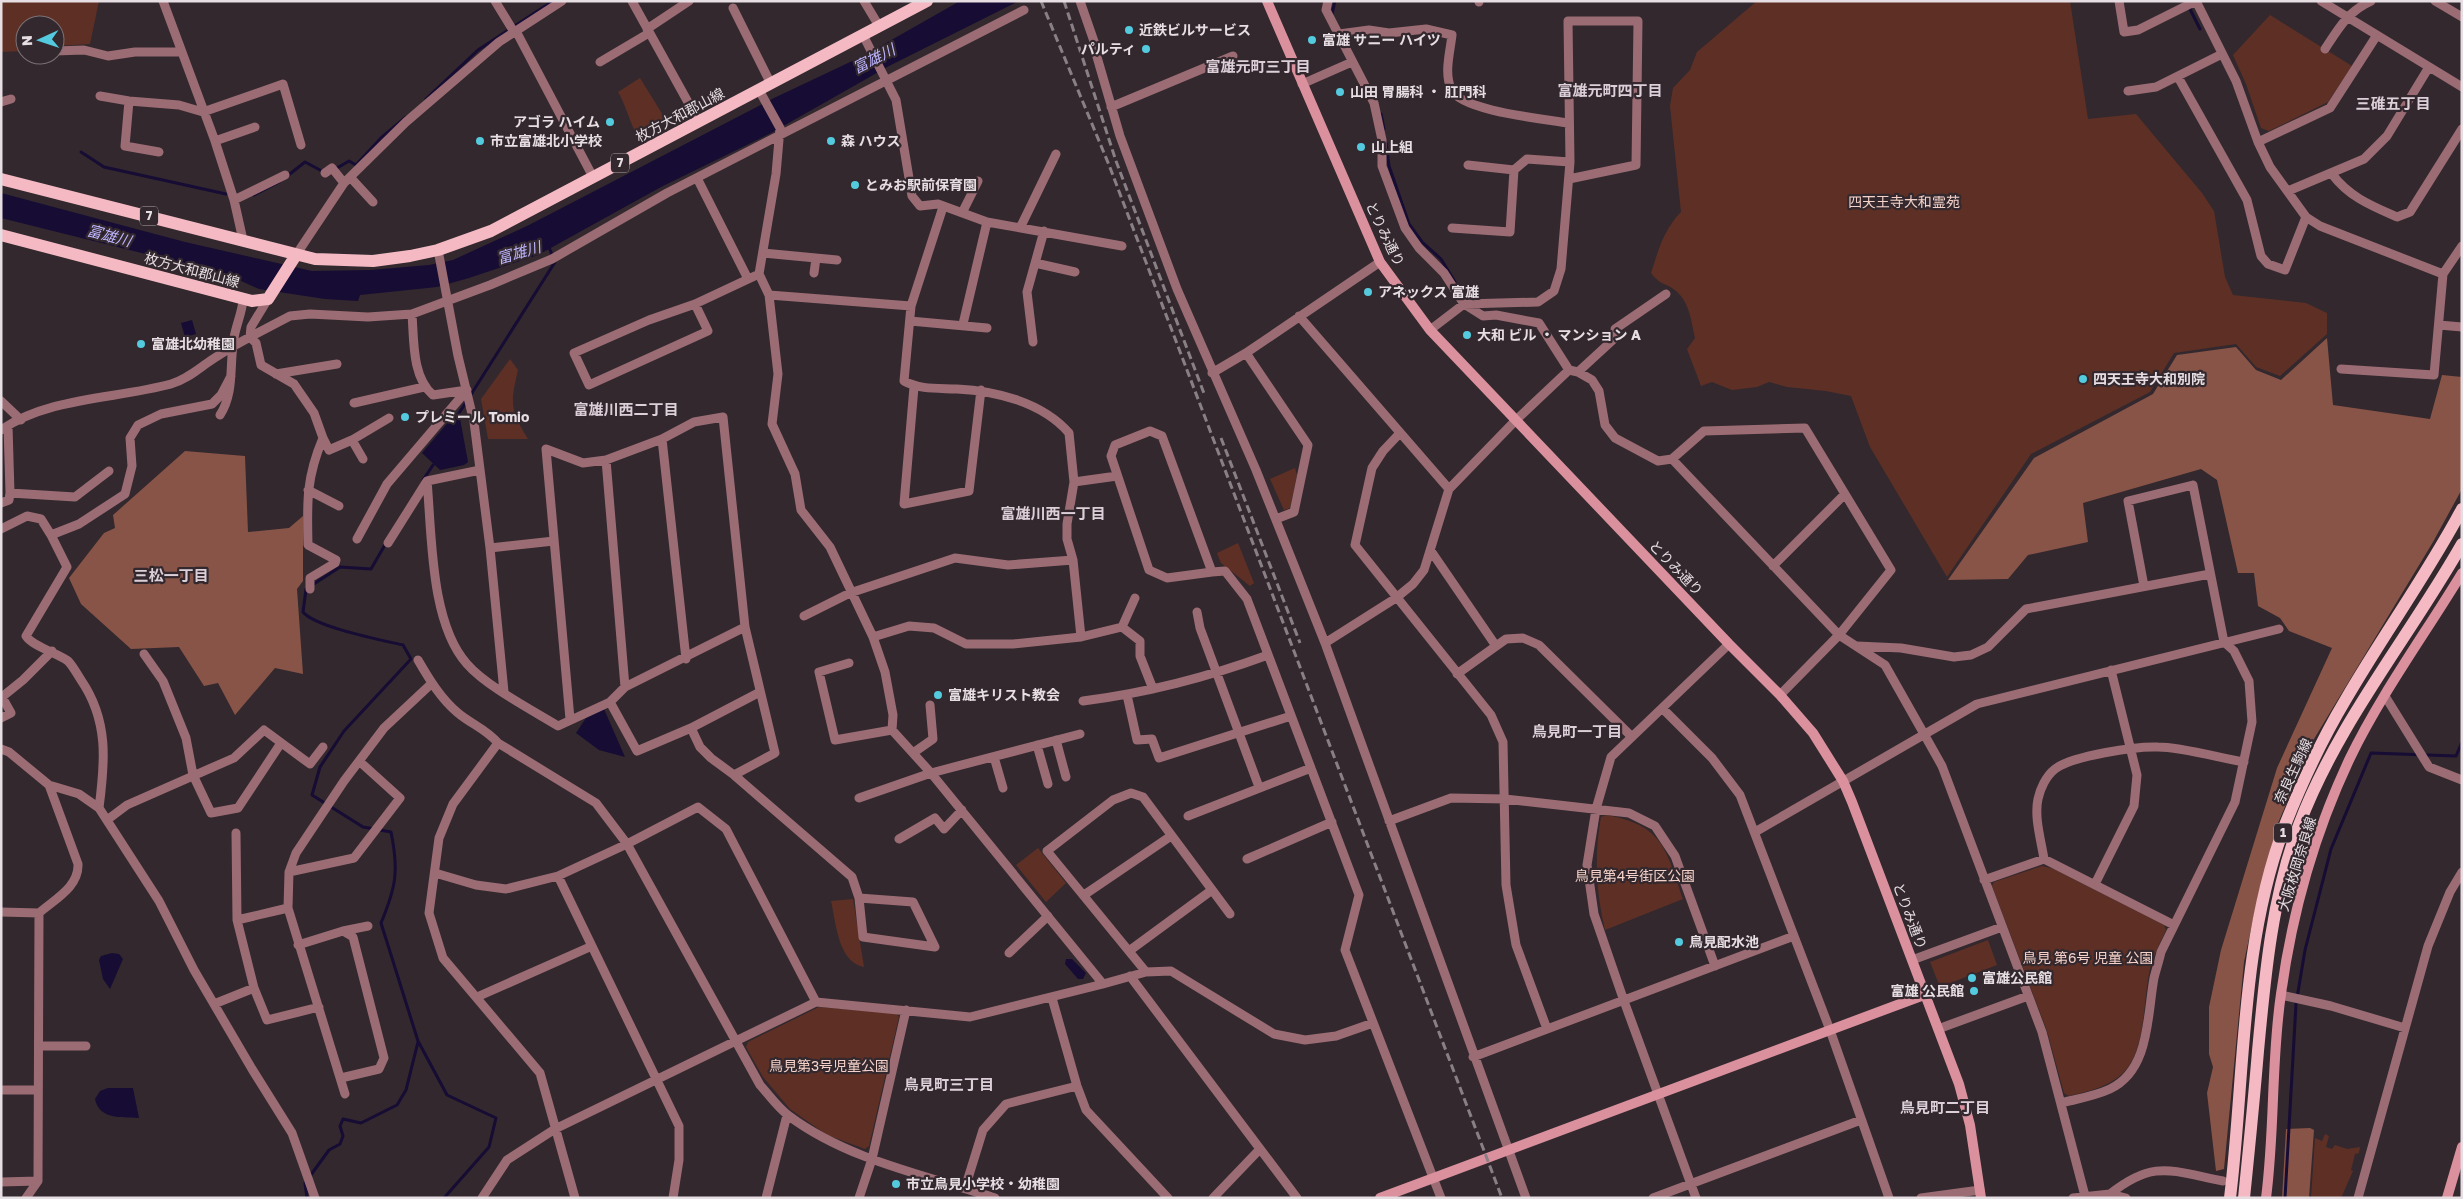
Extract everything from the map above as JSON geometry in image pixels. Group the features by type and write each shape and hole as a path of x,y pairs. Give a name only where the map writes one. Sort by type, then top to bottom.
{"main road":[{"name":"枚方大和郡山線","path":"1,179 243,240 293,259 373,261 439,256 492,231 699,122 762,96 771,84 927,1"},
{"name":"枚方大和郡山線","path":"1,235 243,300 268,299"},
{"path":"268,299 293,259"},
{"name":"奈良生駒線","path":"2230,1198 2250,980 2270,875 2285,827 2304,781 2345,700 2462,509"},
{"name":"奈良生駒線","path":"2244,1198 2265,978 2272,928 2299,826 2318,781 2347,725 2438,586 2462,544"}],"street":[{"path":"163,1 180,52 215,141 234,200 243,240"},
{"path":"495,1 515,31 594,177"},
{"path":"293,259 347,180 413,116 498,42 562,1"},
{"path":"632,1 699,122"},
{"path":"600,62 648,31 689,1"},
{"path":"864,1 879,26"},
{"path":"1080,1 1097,50 1097,57 1120,136 1160,244 1212,373 1276,519 1325,643 1437,950 1473,1057 1526,1198"},
{"name":"とりみ通り","path":"1267,1 1380,262 1430,330 1729,644 1780,695 1813,733 1843,781 1959,1084 1970,1125 1980,1194"},
{"path":"1328,1 1326,10 1341,34 1352,62 1374,103 1382,140 1382,166 1405,228 1419,248 1444,272 1464,304 1483,316 1496,315 1539,323 1574,371 1592,380 1599,391 1605,425 1615,438 1658,461 1672,459 1704,430 1805,428 1891,570 1839,635 1780,695"},
{"path":"2118,1 2124,32 2138,30 2196,1 2236,82 2258,142 2270,167 2306,217 2320,226 2443,274"},
{"path":"2321,1 2462,87"},
{"path":"2325,50 2346,17 2360,6 2371,1"},
{"path":"2435,1 2462,17"},
{"path":"733,8 771,84"},
{"path":"1,503 9,500 4,428 21,420 63,406 172,384 190,376 233,346 290,316 310,314 368,317 412,314 552,259 779,132 885,77 1024,10"},
{"path":"1430,330 1464,304 1538,302 1554,291 1561,269 1570,162 1568,21 1638,20 1636,165 1569,179"},
{"path":"1341,34 1369,30 1389,33 1426,29 1452,35 1447,76 1452,92 1467,103 1568,123"},
{"path":"863,35 896,100 912,196 920,206 938,204 987,222 1021,226 1122,246"},
{"path":"2258,142 2330,108 2377,36"},
{"path":"65,51 84,50 108,56 135,52 180,52"},
{"path":"2128,91 2156,87 2222,54"},
{"path":"1112,107 1233,56"},
{"path":"1302,84 1352,62"},
{"path":"2288,191 2364,159 2387,136 2429,67"},
{"path":"2178,77 2247,200 2256,243 2261,256 2268,264 2285,270 2306,217"},
{"path":"100,96 129,101 179,105 203,112 283,84 301,145"},
{"path":"762,96 779,132 776,174 758,274 769,295 778,374 772,424 795,474 802,510 830,546 850,593 873,637 885,672 893,715 892,730 932,773 1104,984"},
{"path":"1,102 11,99"},
{"path":"129,101 125,146 159,152"},
{"path":"215,141 255,127"},
{"path":"2332,174 2340,185 2356,199 2397,217 2410,212 2462,128"},
{"path":"1021,226 1056,154"},
{"path":"1452,228 1510,232 1514,170 1527,159 1570,162"},
{"path":"1468,164 1514,170"},
{"path":"325,173 332,168 373,202"},
{"path":"234,200 285,174"},
{"path":"696,178 747,277"},
{"path":"962,213 978,181"},
{"path":"943,207 911,306 904,381 914,387 981,390 1012,397 1048,416 1069,433 1072,443 1074,482 1067,524 1067,538 1073,560 1081,636"},
{"path":"964,324 987,222"},
{"path":"1033,342 1027,292 1044,231"},
{"path":"2341,370 2434,375 2443,274 2462,246"},
{"path":"763,253 837,260"},
{"path":"439,256 458,356 474,422 490,548 504,692"},
{"path":"814,273 816,258"},
{"path":"1212,373 1246,353 1380,262"},
{"path":"1035,263 1075,272"},
{"path":"695,304 708,331 589,385 574,353 649,320 695,304 747,277 758,274"},
{"path":"1325,643 1396,598 1413,584 1424,570 1449,489 1516,420 1615,338 1615,329 1666,294"},
{"path":"769,295 911,306"},
{"path":"250,337 251,327 268,299"},
{"path":"220,415 226,406 233,346 243,300"},
{"path":"412,314 416,356 424,387 433,396 467,390"},
{"path":"1299,316 1449,489"},
{"path":"910,321 964,324 986,328"},
{"path":"2439,325 2462,327"},
{"path":"250,337 256,343 261,365 294,384 314,413 329,450 352,440 389,418"},
{"path":"1246,353 1308,445 1294,512 1276,519"},
{"path":"276,374 337,364"},
{"path":"51,534 79,524 125,494 132,466 130,438 138,425 161,414 212,404 222,395 231,376"},
{"path":"354,403 424,387"},
{"path":"914,387 904,504 969,491 981,390"},
{"path":"357,539 387,484 467,390"},
{"path":"1,401 21,420"},
{"path":"570,720 546,449 583,463 606,460 662,439 694,422 723,417 745,627 774,753 734,775"},
{"path":"1212,572 1162,436 1150,431 1115,445 1111,456 1149,570 1168,578 1225,572 1247,599 1360,895 1345,950 1441,1198"},
{"path":"1400,433 1383,451 1372,468 1354,544 1491,715 1503,742 1506,799 1506,885 1516,945 1547,1029"},
{"path":"310,589 310,578 335,563 336,560 308,545 308,490 312,462 323,438"},
{"path":"662,439 686,658"},
{"path":"352,440 363,459"},
{"path":"1672,459 1839,635 1885,664 1942,766 2042,1032 2085,1196"},
{"path":"606,460 625,687"},
{"path":"388,543 427,481 480,470"},
{"path":"7,487 75,497 109,471"},
{"path":"1074,482 1117,476"},
{"path":"427,481 439,601 444,624 466,664 504,692 558,726 610,702 625,687 745,627"},
{"path":"2061,1103 2111,1088 2126,1078 2138,1060 2145,1037 2154,977 2161,952 2226,824 2235,802 2252,722 2249,681 2234,651 2224,642 2193,485 2128,501 2144,586"},
{"path":"308,490 339,506"},
{"path":"1773,566 1845,494"},
{"path":"1,529 27,516 41,519 51,534 67,567 26,636 29,641 52,651 70,662 97,708 103,736 104,775 99,808"},
{"path":"490,548 554,541"},
{"path":"1431,551 1496,646"},
{"path":"804,616 850,593 955,558 1008,565 1073,560"},
{"name":"大阪枚岡奈良線","path":"2266,1198 2281,995 2298,903 2316,843 2350,759 2384,696 2462,573"},
{"path":"1856,646 1901,648 1954,657 1971,655 1988,647 2026,609 2210,574"},
{"path":"1122,627 1135,598"},
{"path":"1197,612 1200,628 1259,787"},
{"path":"873,637 909,626 934,628 966,644 1013,644 1081,636 1122,627"},
{"path":"1122,627 1140,641 1140,656 1153,689"},
{"path":"1755,832 1978,704 2279,629"},
{"path":"1457,674 1506,639 1523,638 1538,645 1632,737"},
{"path":"1696,1198 1594,914 1587,865 1596,809 1612,757 1729,644"},
{"path":"1,718 10,713 2,697 23,680 52,651"},
{"path":"144,654 163,681 186,738 194,775 211,813 238,808 281,743"},
{"path":"1083,701 1127,695 1217,674 1268,655"},
{"path":"418,660 431,684 458,713 489,732 498,743 596,803 627,844 760,1085 787,1114 814,1133 872,1159 994,1198"},
{"path":"849,663 818,672 835,740 892,730"},
{"path":"2095,884 2134,806 2137,775 2111,670"},
{"path":"345,1094 288,908 289,872 296,853 384,728 431,684"},
{"path":"610,702 637,751 691,728 760,692"},
{"path":"1127,695 1137,740 1152,738 1159,758 1291,716"},
{"path":"2384,696 2429,767 2462,780"},
{"path":"914,753 933,739 930,705"},
{"path":"1663,709 1712,758 1740,795 1830,1030 1889,1198"},
{"path":"691,728 700,747 852,877 859,898 863,937 935,947 913,902 859,898"},
{"path":"107,820 127,804 234,758 264,730 310,764 323,747"},
{"path":"859,798 932,773 1080,734"},
{"path":"1056,740 1066,777"},
{"path":"498,743 453,804 439,838 429,913 443,958 540,1073 575,1198"},
{"path":"1037,745 1048,784"},
{"path":"2044,859 2038,799 2044,782 2055,769 2075,760 2131,749 2159,746 2244,762"},
{"path":"1,749 9,752 49,785 79,794 99,808 159,901 214,1004 292,1133 315,1198"},
{"path":"994,757 1003,788"},
{"path":"289,872 354,858 400,798 360,761"},
{"path":"1188,816 1311,768"},
{"path":"1,912 38,912 73,885 78,875 78,864 49,785"},
{"path":"1146,972 1047,851 1113,800 1131,793 1143,797 1230,914"},
{"path":"1389,821 1450,798 1506,799 1629,813 1655,826 1675,856 1715,966"},
{"path":"435,874 476,885 506,889 558,876 627,844 698,807 726,829 816,1002"},
{"path":"899,839 935,818 944,829 962,810"},
{"path":"1247,859 1332,822"},
{"path":"236,833 237,920 254,988 266,1020 319,1007"},
{"path":"1084,895 1172,836"},
{"path":"1984,880 2044,859 2174,925"},
{"path":"2358,1198 2428,946 2450,892 2462,872"},
{"path":"558,876 679,1126 679,1160 672,1198"},
{"path":"1129,951 1212,890"},
{"path":"237,920 288,908"},
{"path":"26,1198 38,1182 38,912"},
{"path":"1010,954 1048,916"},
{"path":"298,945 343,931 368,926"},
{"path":"1912,960 2002,927"},
{"path":"341,1078 378,1068 384,1058 353,937 343,931"},
{"path":"1473,1057 1794,936"},
{"path":"477,997 592,946"},
{"path":"482,1198 507,1160 555,1129 816,1002 970,1017 1052,998 1146,972 1171,971 1274,1034 1305,1040 1336,1036 1373,1023"},
{"path":"1130,976 1297,1198"},
{"path":"214,1004 254,988"},
{"path":"1380,1198 1924,995"},
{"path":"2281,995 2332,1006 2405,1028"},
{"path":"1938,1029 2028,996"},
{"path":"1052,998 1077,1086 1086,1110 1168,1198"},
{"path":"859,1198 872,1159 906,1010"},
{"path":"39,1046 86,1046"},
{"path":"965,1188 983,1130 1006,1104 1077,1086"},
{"path":"1,1090 38,1090"},
{"path":"766,1198 787,1114"},
{"path":"1653,1198 1861,1120"},
{"path":"2447,1198 2462,1147"},
{"path":"1213,1198 1260,1149"},
{"path":"2110,1194 2129,1179 2150,1171 2168,1170 2223,1181"},
{"path":"1,1182 38,1182"},
{"path":"1921,1198 1980,1194"},
{"path":"2073,1198 2110,1194 2126,1198"}],"green space":[{"path":"1,1 99,1 90,44 65,45 65,15 15,15 15,51 1,52"},
{"name":"四天王寺大和霊苑","path":"1757,1 2070,1 2088,119 2136,114 2202,193 2214,211 2225,277 2233,295 2306,303 2327,313 2327,334 2280,376 2256,367 2236,344 2174,353 2150,392 2031,454 1947,577 1870,447 1851,396 1787,387 1769,382 1757,387 1732,390 1712,382 1701,386 1687,349 1695,338 1687,307 1676,291 1658,280 1651,273 1666,233 1681,212 1670,106 1673,88 1690,70 1697,52"},
{"path":"2270,15 2352,66 2328,102 2269,131 2261,128 2246,84 2233,55"},
{"path":"640,78 666,120 637,135 618,92"},
{"path":"510,359 518,370 513,406 518,421 528,439 488,439 481,399"},
{"path":"1295,468 1297,475 1290,508 1284,510 1270,479"},
{"path":"1238,543 1254,583 1250,586 1221,563 1217,553"},
{"name":"鳥見第4号街区公園","path":"1606,815 1625,819 1640,825 1660,842 1672,866 1683,899 1605,930 1598,887 1597,846 1601,817"},
{"path":"1038,848 1066,883 1046,902 1016,865"},
{"name":"鳥見 第6号 児童 公園","path":"2042,866 2054,869 2164,925 2166,930 2150,969 2143,1024 2131,1062 2124,1072 2112,1081 2098,1088 2069,1096 2064,1093 2047,1031 1992,886 1994,882"},
{"path":"853,899 864,967 855,964 843,950 831,901"},
{"path":"1988,940 1997,965 1940,987 1930,962"},
{"name":"鳥見第3号児童公園","path":"819,1007 896,1013 899,1017 869,1146 865,1149 827,1135 790,1109 763,1077 746,1047 748,1042"},
{"path":"2325,1134 2329,1136 2326,1147 2332,1149 2335,1145 2347,1149 2360,1147 2359,1153 2355,1154 2351,1170 2353,1171 2341,1198 2311,1198 2315,1138 2322,1141"}],"shaded area":[{"path":"2327,338 2333,405 2430,419 2442,375 2462,377 2462,489 2433,542 2314,739 2278,823 2258,896 2244,962 2224,1169 2216,1171 2207,1093 2213,1067 2209,1054 2209,1007 2221,950 2277,768 2332,648 2289,631 2280,618 2258,606 2254,573 2238,573 2217,480 2201,469 2083,503 2088,542 2028,555 2008,579 1948,580 2034,458 2153,394 2177,355 2236,347 2256,370 2281,380"},
{"path":"185,451 245,456 248,532 289,528 303,516 303,581 297,589 303,674 275,668 235,715 218,683 204,686 179,647 131,649 81,604 69,578 104,533 115,528 113,515"},
{"path":"2310,1128 2314,1130 2309,1198 2282,1198 2286,1129"}],"water":[{"name":"富雄川","path":"960,1 1019,1 889,66 771,133 661,187 538,255 437,287 360,295 358,301 325,299 259,289 226,274 1,218 1,193 185,242 312,271 371,270 429,265 453,260 529,225 774,98 865,55"},
{"path":"192,320 196,334 185,337 181,323"},
{"path":"456,413 459,413 468,462 464,465 440,470 422,453"},
{"path":"604,709 625,757 599,750 576,733 586,718"},
{"path":"112,953 119,954 123,959 110,989 103,979 99,960 101,956"},
{"path":"1066,959 1072,959 1086,973 1083,979 1078,979 1065,964"},
{"path":"108,1088 133,1088 139,1118 112,1116 101,1111 95,1099 100,1091"}],"waterway":[{"path":"426,99 478,50 553,1"},
{"path":"1332,14 1335,1"},
{"path":"2189,7 2200,29"},
{"path":"1381,114 1384,129"},
{"path":"337,168 349,161 356,165 381,138 406,117"},
{"path":"1386,143 1389,166 1409,224 1422,242 1441,259 1455,282"},
{"path":"81,152 104,167 226,194"},
{"path":"286,177 305,162 320,170"},
{"path":"254,195 279,182"},
{"path":"470,396 555,262 548,245"},
{"path":"459,413 467,401"},
{"path":"423,480 433,465"},
{"path":"386,543 371,569 340,567 306,589 303,612 310,618 334,628 403,645 411,659 344,731 320,767 312,795 363,827 391,832 395,858 395,879 381,923 418,1041 447,1095 496,1118 489,1147 444,1198"},
{"path":"2285,1198 2296,1004 2305,950 2331,849 2371,753 2456,756 2462,742"},
{"path":"307,1198 305,1183 329,1150 340,1144 343,1136 340,1126 343,1119 361,1123 397,1105 406,1090 418,1042"}],"railway":[{"path":"1041,1 1109,165 1502,1198"},
{"path":"1064,1 1116,161 1205,396"},
{"path":"1221,438 1300,643"}],"place":[{"name":"近鉄ビルサービス","path":"1129,30"},
{"name":"富雄 サニー ハイツ","path":"1312,40"},
{"name":"パルティ","path":"1146,49"},
{"name":"山田 胃腸科 ・ 肛門科","path":"1340,92"},
{"name":"アゴラ ハイム","path":"610,122"},
{"name":"市立富雄北小学校","path":"480,141"},
{"name":"森 ハウス","path":"831,141"},
{"name":"山上組","path":"1361,147"},
{"name":"とみお駅前保育園","path":"855,185"},
{"name":"アネックス 富雄","path":"1368,292"},
{"name":"大和 ビル ・ マンション A","path":"1467,335"},
{"name":"富雄北幼稚園","path":"141,344"},
{"name":"四天王寺大和別院","path":"2083,379"},
{"name":"プレミール Tomio","path":"405,417"},
{"name":"富雄キリスト教会","path":"938,695"},
{"name":"鳥見配水池","path":"1679,942"},
{"name":"富雄公民館","path":"1972,978"},
{"name":"富雄 公民館","path":"1974,991"},
{"name":"市立鳥見小学校・幼稚園","path":"896,1184"}],"district":[{"name":"富雄元町三丁目","path":"1258,67"},
{"name":"富雄元町四丁目","path":"1610,91"},
{"name":"三碓五丁目","path":"2393,104"},
{"name":"富雄川西二丁目","path":"626,410"},
{"name":"富雄川西一丁目","path":"1053,514"},
{"name":"三松一丁目","path":"171,576"},
{"name":"鳥見町一丁目","path":"1577,732"},
{"name":"鳥見町三丁目","path":"949,1085"},
{"name":"鳥見町二丁目","path":"1945,1108"}]}
